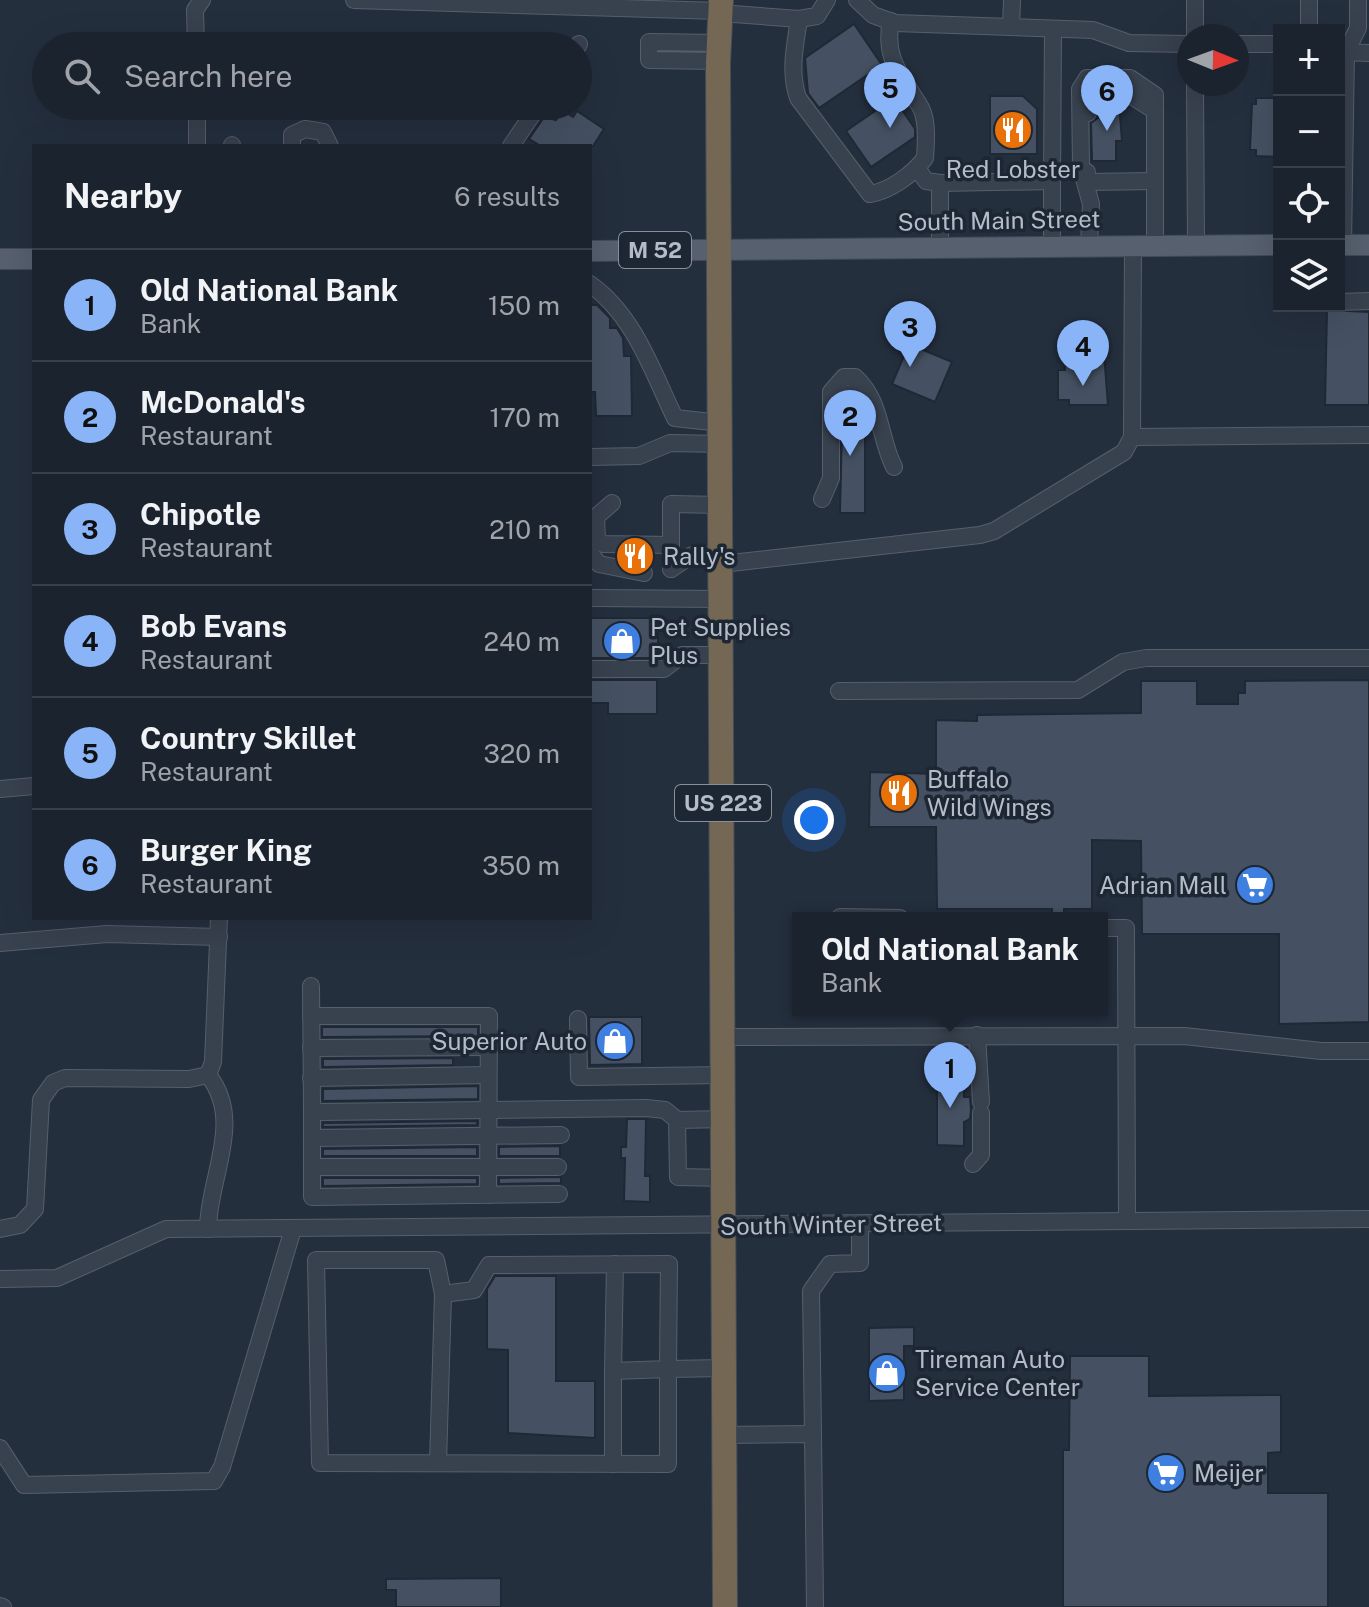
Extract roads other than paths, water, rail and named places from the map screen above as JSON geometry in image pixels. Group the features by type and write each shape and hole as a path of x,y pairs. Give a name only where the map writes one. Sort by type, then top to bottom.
{"highway":[{"name":"US 223","path":"721,8 719,249 725,1037 725,1607"}],"main road":[{"name":"South Main Street","path":"719,249 1273,245"},
{"path":"1345,245 1369,245"},
{"name":"M 52","path":"592,251 719,249"},
{"path":"0,259 32,259"}],"street":[{"path":"196,32 195,10 202,0"},
{"path":"354,0 721,8 799,19 817,16 827,0"},
{"path":"857,0 873,15 891,21 957,27 1093,30 1129,43 1177,44"},
{"path":"1011,27 1012,0"},
{"path":"1195,0 1195,24"},
{"path":"1309,0 1309,24"},
{"path":"1345,48 1358,28 1358,0"},
{"path":"799,19 792,62 798,98 870,194 881,192 917,168 925,158 923,111 891,62 888,38 891,21"},
{"path":"1052,245 1053,30"},
{"path":"649,42 719,52 649,60 649,42"},
{"path":"1249,44 1273,44"},
{"path":"1345,52 1369,53"},
{"path":"1089,245 1091,204 1081,168 1080,89 1084,80 1135,80 1155,95 1155,245"},
{"path":"1195,96 1196,245"},
{"path":"1341,240 1342,96"},
{"path":"197,120 197,144"},
{"path":"512,144 529,120"},
{"path":"292,144 292,135 305,129 323,132 329,144"},
{"path":"917,168 926,181 940,183 1052,181"},
{"path":"1086,182 1155,181"},
{"path":"940,183 940,247"},
{"path":"721,505 671,504 671,569 692,555 722,560 944,540 994,531 1124,452 1132,437 1133,245"},
{"path":"592,285 608,297 627,320 675,418 721,433"},
{"path":"1345,302 1369,301"},
{"path":"822,499 831,478 832,388 844,377 857,379 870,399 883,425 884,446 894,467"},
{"path":"592,457 639,456 670,443 721,433"},
{"path":"1132,437 1369,435"},
{"path":"612,503 596,517 597,539 603,544 671,545"},
{"path":"592,555 599,564 644,573"},
{"path":"592,598 722,599"},
{"path":"592,669 664,669 682,655 722,655"},
{"path":"839,691 1078,690 1123,662 1146,658 1369,658"},
{"path":"0,789 32,786"},
{"path":"208,1075 213,1062 219,920"},
{"path":"1108,928 1126,928 1127,1221"},
{"path":"0,943 107,934 219,937"},
{"path":"311,986 312,1197 559,1194"},
{"path":"311,1016 489,1016 488,1195"},
{"path":"578,1019 579,1077 725,1075"},
{"path":"973,1164 981,1155 977,1035"},
{"path":"725,1037 1126,1035 1195,1037 1321,1051 1369,1051"},
{"path":"311,1048 488,1047"},
{"path":"0,1229 20,1225 35,1209 41,1100 53,1083 65,1078 189,1079 208,1075"},
{"path":"208,1075 221,1097 226,1125 209,1199 208,1229"},
{"path":"311,1078 488,1075"},
{"path":"312,1107 327,1112 488,1107 646,1108 665,1110 677,1120 725,1119"},
{"path":"677,1120 678,1177 725,1178"},
{"path":"312,1138 561,1135"},
{"path":"312,1167 558,1167"},
{"name":"South Winter Street","path":"0,1279 57,1278 166,1229 1369,1219"},
{"path":"815,1607 811,1291 830,1264 860,1263 860,1224"},
{"path":"0,1448 24,1485 214,1481 222,1467 293,1229"},
{"path":"438,1463 443,1294 436,1260 316,1260 320,1463 668,1464 669,1264 489,1265 474,1290 443,1294"},
{"path":"613,1464 615,1264"},
{"path":"613,1371 725,1368"},
{"path":"725,1435 813,1434"}],"place":[{"name":"Country Skillet","path":"890,128"},
{"name":"Red Lobster","path":"1013,130"},
{"name":"Burger King","path":"1107,131"},
{"name":"Chipotle","path":"910,367"},
{"name":"Bob Evans","path":"1083,386"},
{"name":"McDonald's","path":"850,456"},
{"name":"Rally's","path":"635,556"},
{"name":"Pet Supplies Plus","path":"622,641"},
{"name":"Buffalo Wild Wings","path":"899,793"},
{"name":"Adrian Mall","path":"1255,885"},
{"name":"Superior Auto","path":"615,1041"},
{"name":"Old National Bank","path":"950,1108"},
{"name":"Tireman Auto Service Center","path":"887,1373"},
{"name":"Meijer","path":"1166,1473"}]}
